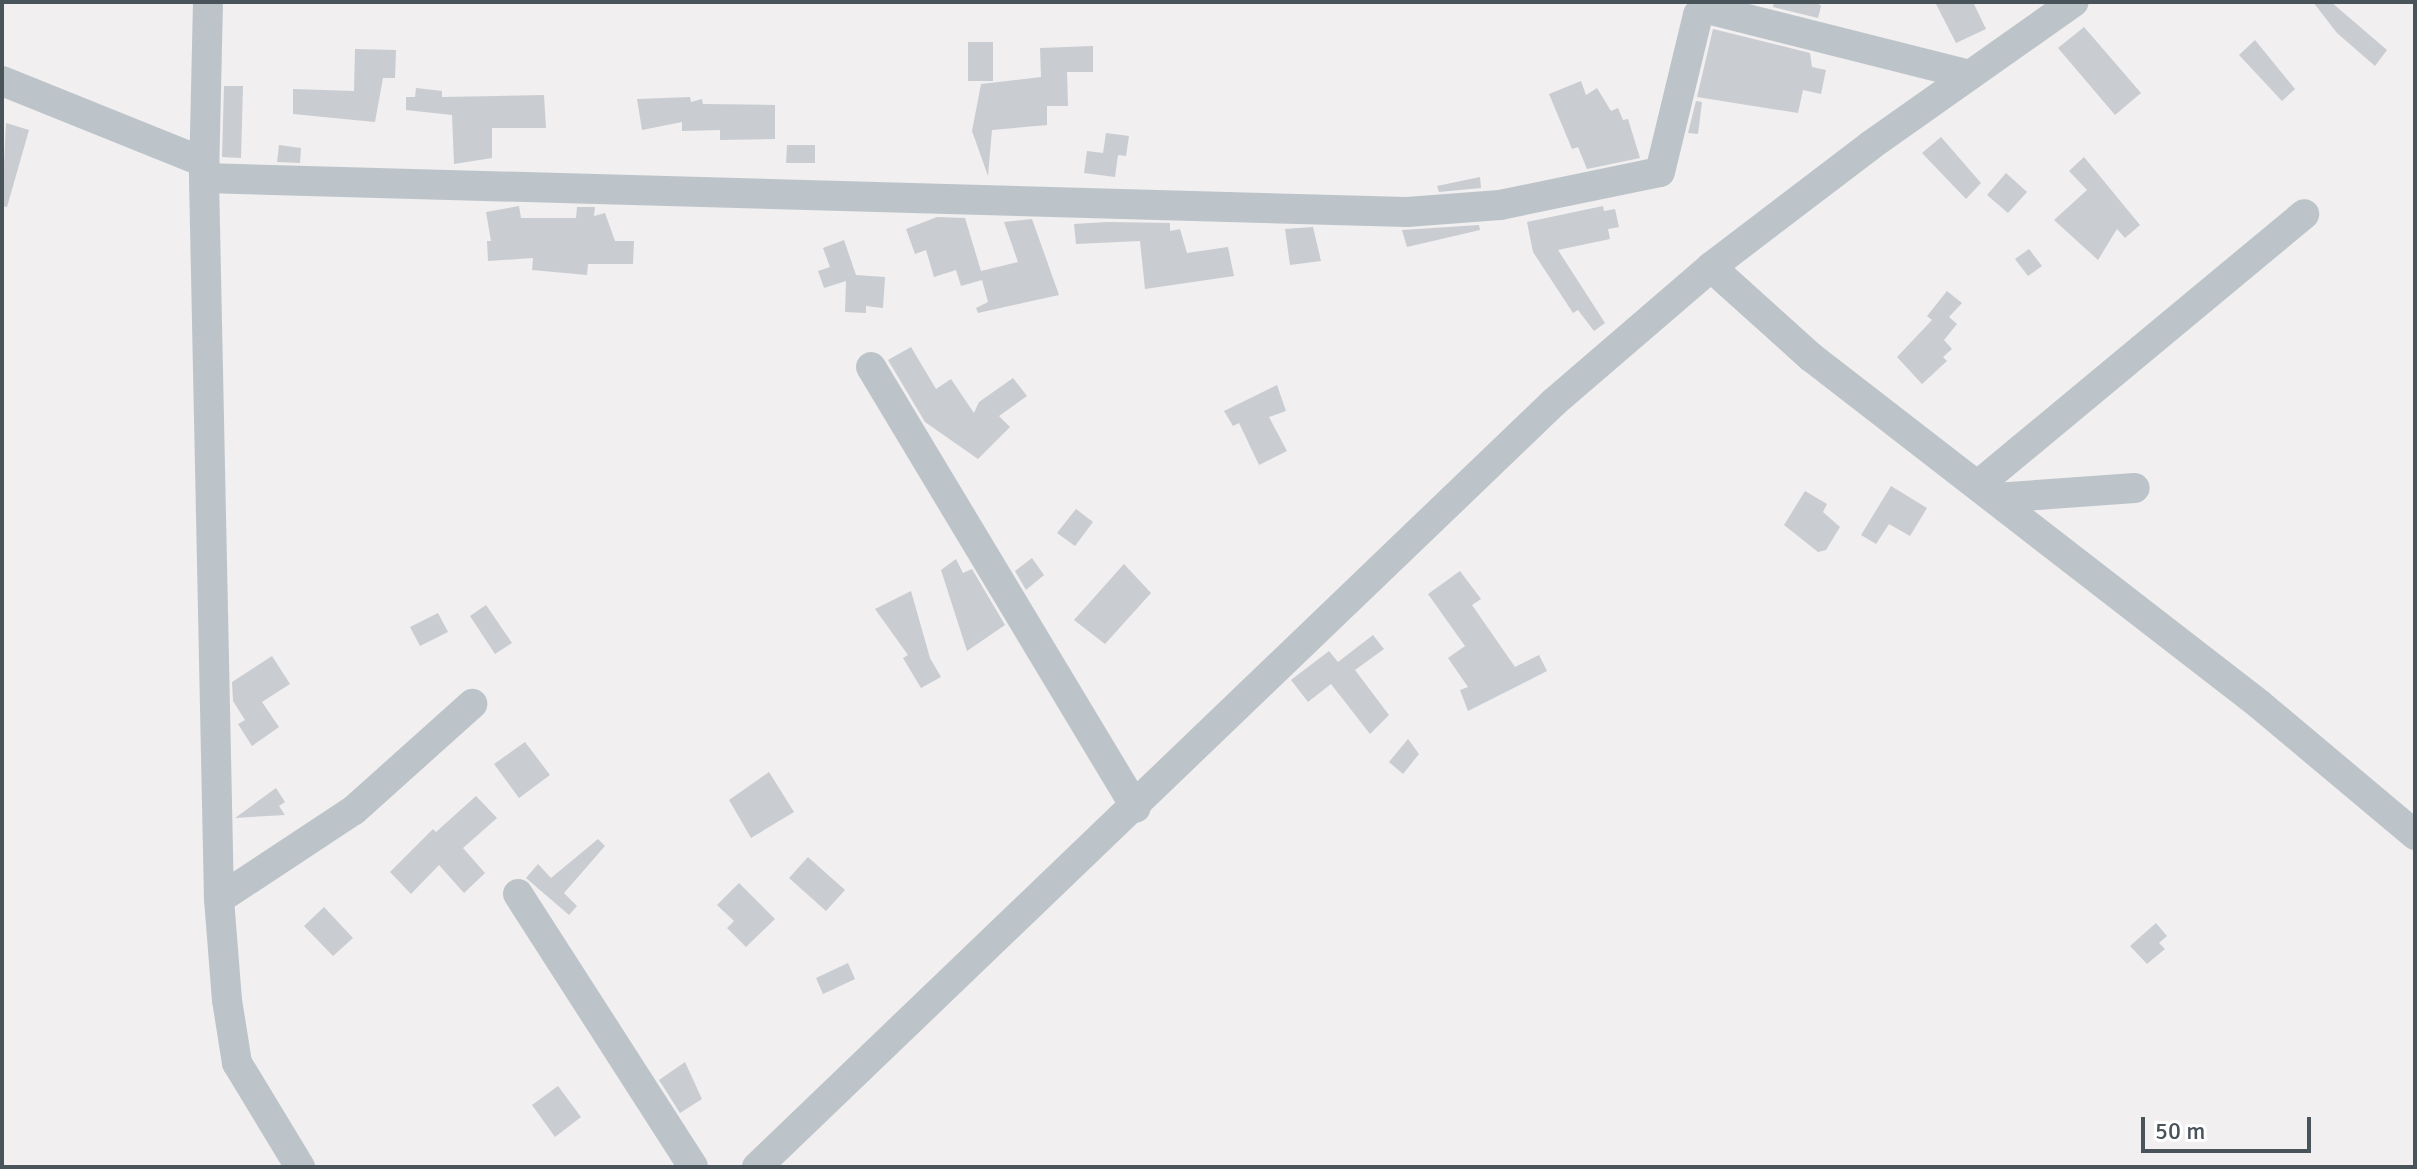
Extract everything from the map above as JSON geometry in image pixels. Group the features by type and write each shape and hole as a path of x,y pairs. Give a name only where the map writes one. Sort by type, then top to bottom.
{"street":[{"path":"208,2 204,170 219,899 237,1063 300,1167"},
{"path":"757,1167 1136,808 1553,403 1711,267 2074,2"},
{"path":"2,81 204,170 1407,212 1500,205 1660,172 1698,15 1707,9 1970,75"},
{"path":"1986,492 2304,214"},
{"path":"1711,267 1811,357 2259,704 2415,835"},
{"path":"871,367 1136,808"},
{"path":"1986,492 2135,488"},
{"path":"219,899 354,810 472,704"},
{"path":"518,894 693,1167"}],"building":[{"path":"1774,2 1816,2 1821,6 1818,18 1773,7"},
{"path":"1935,2 1973,2 1986,29 1956,43"},
{"path":"2313,2 2331,2 2387,50 2375,66 2337,33"},
{"path":"2084,27 2141,93 2115,115 2058,48"},
{"path":"1713,29 1810,53 1812,67 1826,70 1821,94 1803,90 1798,113 1697,97"},
{"path":"2255,40 2295,89 2282,101 2239,55"},
{"path":"968,42 993,42 993,81 968,81"},
{"path":"1093,46 1093,72 1067,72 1068,106 1047,106 1047,125 992,130 988,176 972,131 981,84 1041,77 1040,48"},
{"path":"355,49 396,50 395,78 383,78 375,122 293,114 293,89 354,91"},
{"path":"1581,81 1586,95 1597,88 1611,111 1618,108 1623,120 1628,119 1640,158 1587,169 1578,147 1572,149 1549,94"},
{"path":"224,86 243,86 241,158 222,157"},
{"path":"416,88 442,91 442,97 544,95 546,128 492,128 492,158 454,164 452,115 406,110 406,97 415,97"},
{"path":"690,97 691,102 702,99 703,104 775,105 775,139 720,140 720,130 682,131 682,122 642,130 637,99"},
{"path":"1696,101 1702,102 1698,134 1688,133"},
{"path":"6,123 29,130 7,207 2,206"},
{"path":"1106,133 1129,136 1126,156 1118,155 1115,177 1084,173 1087,151 1103,153"},
{"path":"1941,137 1981,183 1966,199 1922,153"},
{"path":"279,145 301,148 300,163 277,162"},
{"path":"787,145 815,145 815,163 786,163"},
{"path":"2084,157 2140,225 2125,238 2117,229 2098,260 2054,220 2087,190 2069,171"},
{"path":"2006,173 2027,192 2008,213 1987,195"},
{"path":"1480,177 1481,188 1439,192 1437,186"},
{"path":"519,206 521,218 576,218 577,207 595,207 594,216 605,213 615,241 634,241 633,264 588,264 587,275 532,270 533,258 488,261 487,241 491,241 486,212"},
{"path":"1603,206 1604,211 1615,209 1619,227 1608,229 1610,239 1558,250 1605,323 1594,331 1578,310 1573,313 1533,252 1527,222"},
{"path":"937,217 965,218 981,271 1018,262 1004,222 1032,219 1059,295 978,313 976,308 988,302 982,280 961,286 956,270 934,277 926,250 915,254 906,229"},
{"path":"1170,223 1170,231 1180,229 1187,253 1228,247 1234,276 1145,289 1140,241 1076,244 1074,224"},
{"path":"1479,225 1480,230 1407,247 1402,230"},
{"path":"1313,227 1321,261 1290,265 1285,229"},
{"path":"844,240 856,275 885,277 883,308 866,306 866,313 845,312 846,281 824,288 818,271 830,267 823,248"},
{"path":"2029,249 2042,266 2028,276 2015,259"},
{"path":"1947,291 1962,303 1949,317 1957,324 1944,340 1952,349 1943,357 1947,361 1922,384 1897,357 1932,320 1927,316"},
{"path":"911,347 936,389 951,379 974,413 979,402 1013,378 1027,396 999,416 1010,427 978,459 925,422 888,360"},
{"path":"1277,385 1286,411 1269,417 1287,451 1259,465 1239,423 1233,426 1224,411"},
{"path":"1891,486 1927,508 1910,536 1889,524 1876,544 1861,535"},
{"path":"1805,491 1827,504 1823,512 1840,527 1826,550 1818,552 1784,525"},
{"path":"1076,509 1093,522 1075,546 1057,533"},
{"path":"1032,558 1044,575 1026,590 1015,571"},
{"path":"956,559 963,573 972,569 1005,625 967,651 941,570"},
{"path":"1124,564 1151,593 1105,644 1074,620"},
{"path":"1460,571 1481,599 1472,605 1515,667 1539,655 1547,671 1468,711 1460,690 1468,687 1448,658 1465,646 1428,594"},
{"path":"911,591 930,658 941,677 921,688 903,658 908,655 875,609"},
{"path":"486,605 512,643 495,654 470,616"},
{"path":"438,613 448,632 420,646 410,627"},
{"path":"1373,635 1384,649 1355,670 1389,715 1370,734 1331,684 1308,702 1291,680 1329,651 1338,662"},
{"path":"272,656 290,684 262,702 279,727 252,746 238,724 245,720 233,701 232,682"},
{"path":"1408,739 1419,754 1403,774 1389,762"},
{"path":"525,742 550,775 519,798 494,764"},
{"path":"769,772 794,812 751,838 729,800"},
{"path":"276,788 285,802 279,806 285,815 235,818"},
{"path":"476,796 497,818 463,848 485,873 464,893 439,865 411,894 390,872 433,829 436,832"},
{"path":"598,839 605,846 564,893 577,906 569,915 526,878 538,864 551,878"},
{"path":"808,857 845,890 826,911 789,878"},
{"path":"739,883 775,919 746,947 727,928 734,921 717,905"},
{"path":"324,907 353,938 333,956 304,926"},
{"path":"2156,923 2167,936 2159,943 2165,949 2147,964 2130,946"},
{"path":"848,963 855,979 823,994 816,978"},
{"path":"685,1062 702,1099 680,1113 659,1080"},
{"path":"558,1086 581,1117 555,1137 532,1105"}]}
